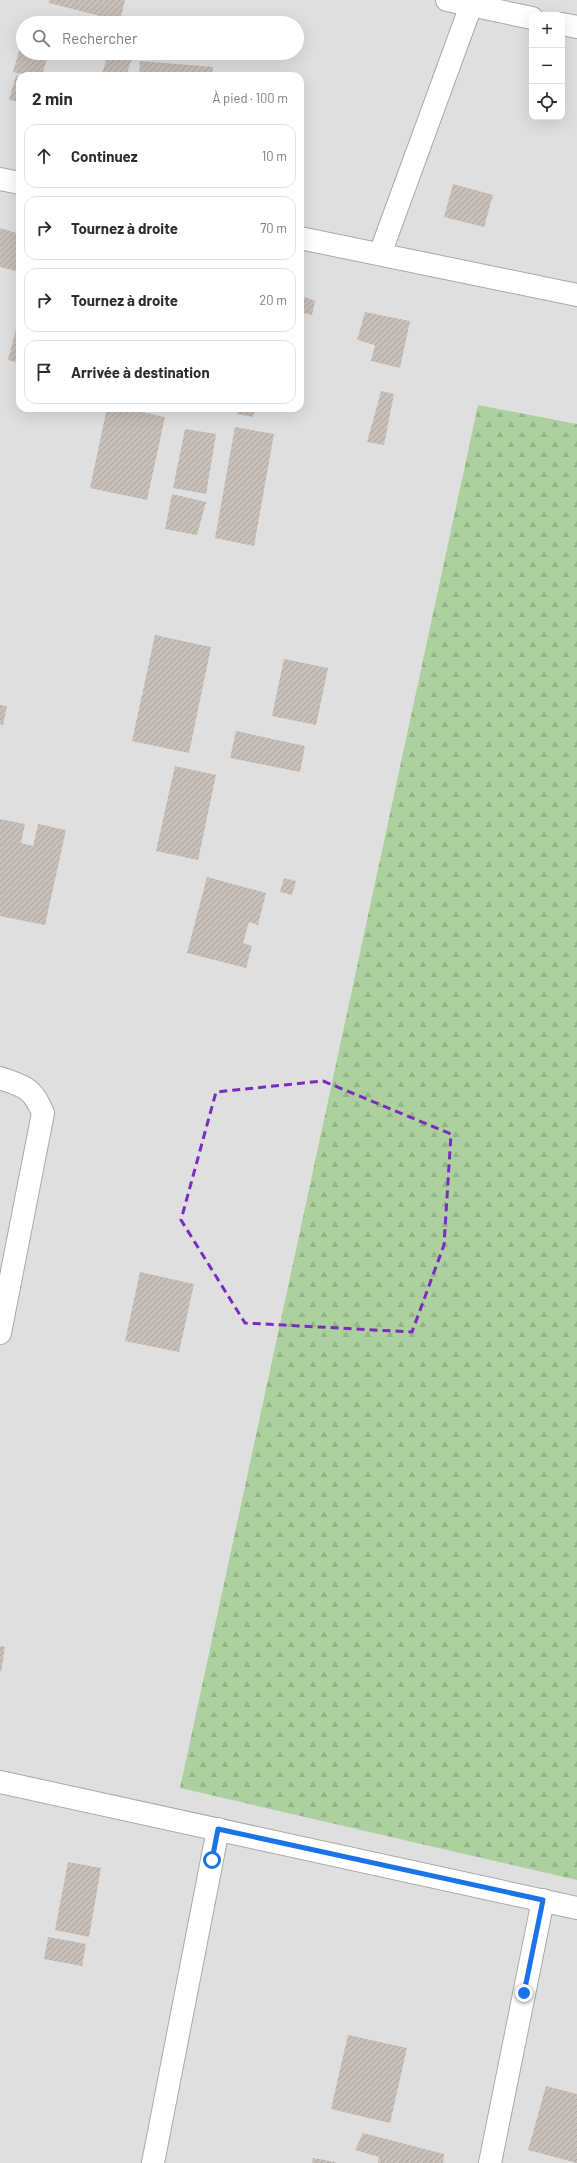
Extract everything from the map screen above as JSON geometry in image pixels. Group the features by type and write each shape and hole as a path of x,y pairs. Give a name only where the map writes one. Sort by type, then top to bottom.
{"street":[{"path":"447,0 472,2 529,17"},
{"path":"380,254 472,2"},
{"path":"565,25 577,27"},
{"path":"0,179 16,182"},
{"path":"304,239 577,295"},
{"path":"0,1078 25,1087 36,1096 43,1113 0,1333"},
{"path":"0,1782 577,1908"},
{"path":"153,2163 218,1829"},
{"path":"490,2163 543,1900"}],"highlighted area":[{"path":"323,1081 451,1134 444,1245 412,1332 245,1323 181,1220 216,1092"}],"shaded area":[{"path":"0,0 577,0 577,2163 0,2163"}],"green space":[{"path":"478,405 577,424 577,1880 180,1788"}],"building":[{"path":"49,0 125,0 121,16 100,16 49,3"},
{"path":"16,60 46,60 43,72 13,72"},
{"path":"107,60 132,60 127,72 102,72"},
{"path":"140,61 213,67 212,72 139,72"},
{"path":"16,75 16,101 9,100"},
{"path":"453,184 493,195 484,227 444,217"},
{"path":"0,228 16,233 16,271 0,267"},
{"path":"304,297 315,301 312,315 304,313"},
{"path":"365,312 410,321 400,368 371,361 375,345 357,340"},
{"path":"16,330 16,362 8,360"},
{"path":"381,391 394,394 384,445 367,442"},
{"path":"106,412 142,412 165,417 147,500 90,488"},
{"path":"238,412 254,412 253,417 237,414"},
{"path":"235,427 274,434 254,546 215,538"},
{"path":"185,429 216,434 206,494 173,488"},
{"path":"172,494 206,502 197,535 165,529"},
{"path":"155,635 211,647 189,753 132,741"},
{"path":"284,659 328,668 316,725 272,716"},
{"path":"0,705 7,706 3,725 0,724"},
{"path":"236,731 305,746 300,772 230,758"},
{"path":"175,766 216,775 198,860 156,851"},
{"path":"0,819 25,824 21,843 33,846 38,824 66,830 45,925 0,916"},
{"path":"207,877 266,893 258,925 249,922 243,943 252,946 246,968 187,953"},
{"path":"284,878 296,881 292,895 280,892"},
{"path":"140,1272 194,1284 179,1352 125,1341"},
{"path":"0,1646 5,1647 1,1672 0,1671"},
{"path":"68,1862 101,1868 89,1937 55,1930"},
{"path":"48,1937 86,1944 82,1966 44,1959"},
{"path":"348,2035 407,2048 390,2123 331,2109"},
{"path":"546,2086 577,2094 577,2163 528,2150"},
{"path":"363,2133 444,2154 443,2163 378,2163 379,2157 355,2150"},
{"path":"313,2158 336,2162 336,2163 312,2163"}],"route":[{"path":"212,1860 218,1829 543,1900 524,1993"}]}
